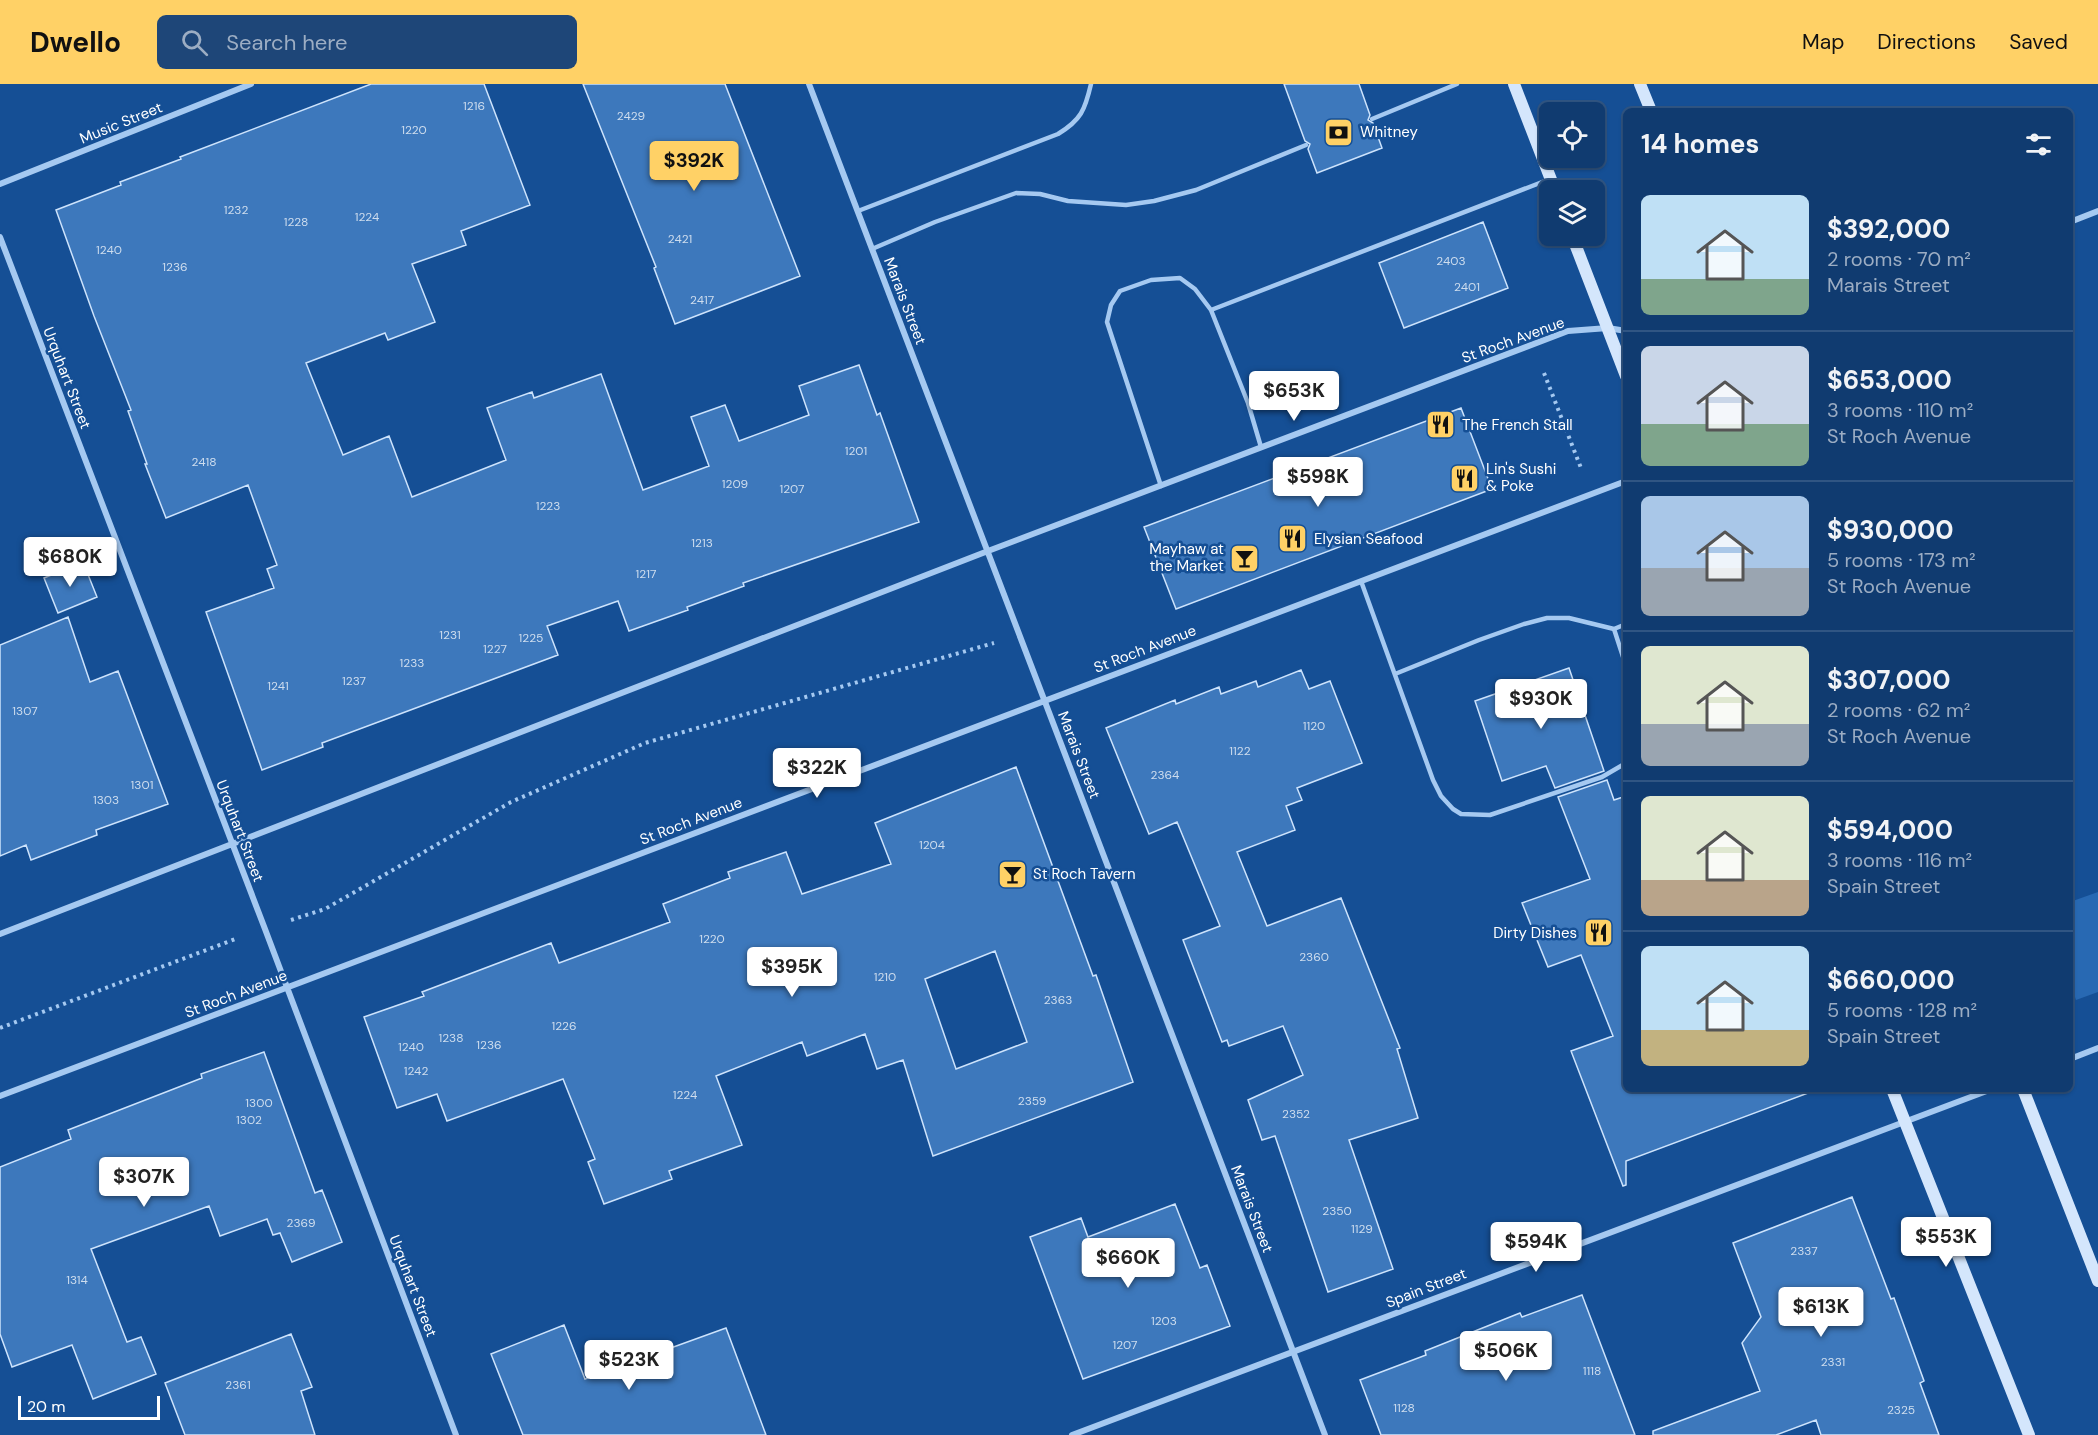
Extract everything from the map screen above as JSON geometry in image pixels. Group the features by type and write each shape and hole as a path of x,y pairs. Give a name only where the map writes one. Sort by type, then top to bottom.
{"main road":[{"path":"1514,84 1551,180"},
{"path":"1640,84 1650,108"},
{"path":"1576,246 1623,368"},
{"path":"1893,1092 2029,1435"},
{"path":"2024,1092 2098,1281"}],"street":[{"name":"Music Street","path":"0,184 251,84"},
{"name":"Marais Street","path":"809,84 1325,1435"},
{"path":"2073,221 2098,211"},
{"name":"Urquhart Street","path":"0,237 456,1435"},
{"name":"St Roch Avenue","path":"0,934 988,551 1568,331 1608,328 1623,330"},
{"name":"St Roch Avenue","path":"0,1096 1623,482"},
{"path":"2073,1058 2098,1048"},
{"name":"Spain Street","path":"1072,1435 1984,1092"}],"lane":[{"path":"858,211 1058,134 1073,125 1085,108 1091,84"},
{"path":"1372,119 1457,84"},
{"path":"872,249 935,222 1016,193 1040,194 1068,201 1126,205 1154,201 1196,190 1306,145"},
{"path":"1211,310 1539,190"},
{"path":"1161,486 1107,322 1111,305 1120,291 1151,280 1180,278 1196,289 1211,310 1248,403 1261,447"},
{"path":"1361,581 1433,780 1441,796 1453,810 1461,814 1490,815 1602,777 1623,765"},
{"path":"1395,674 1479,640 1547,618 1569,618 1614,629 1623,625"},
{"path":"1614,629 1623,657"}],"path":[{"path":"1544,373 1582,469"},
{"path":"0,1028 219,944 324,909 511,802 645,743 975,650 1019,634"}],"shaded area":[{"path":"2098,892 2098,992 2076,1000 2073,992 2073,901"}],"building":[{"path":"371,84 484,84 530,205 461,231 466,245 412,264 435,322 388,340 385,333 306,363 343,455 389,436 412,497 506,460 487,408 532,392 534,398 601,374 643,490 709,466 691,417 725,405 739,441 809,415 799,386 859,365 877,415 880,413 919,522 743,583 744,586 687,607 688,610 629,631 618,601 547,626 558,655 322,743 323,747 262,770 206,612 274,588 267,569 277,565 248,485 166,518 145,464 147,464 128,411 131,410 56,210 121,185 120,182 181,159 180,157"},
{"path":"583,84 725,84 800,276 675,324 654,268 656,267"},
{"name":"Whitney","path":"1284,84 1359,84 1370,115 1368,120 1373,123 1382,148 1317,173 1308,149 1310,144 1305,141"},
{"path":"1483,222 1508,288 1404,328 1379,263"},
{"path":"1461,408 1492,489 1176,609 1144,527"},
{"path":"83,562 97,597 58,613 44,578"},
{"path":"68,617 90,682 118,671 168,804 96,830 97,835 31,860 26,845 0,856 0,645"},
{"path":"1569,668 1604,771 1555,788 1546,766 1502,781 1475,701"},
{"path":"1301,670 1309,689 1330,681 1362,763 1297,788 1302,800 1286,806 1295,830 1237,852 1267,926 1341,898 1400,1048 1397,1049 1418,1118 1349,1140 1393,1269 1328,1292 1275,1136 1262,1140 1248,1100 1303,1075 1283,1026 1229,1046 1227,1040 1222,1042 1183,940 1220,926 1177,822 1149,834 1106,728 1175,700 1176,704 1219,687 1221,694 1256,681 1258,687"},
{"path":"1016,767 1093,976 1096,975 1133,1082 933,1156 903,1060 877,1069 865,1034 807,1056 802,1042 716,1076 742,1145 669,1171 672,1179 604,1204 588,1162 595,1159 563,1079 447,1121 437,1094 397,1108 364,1017 424,996 422,992 551,943 559,963 670,922 663,904 730,878 728,872 786,852 802,894 891,864 875,823","holes":["995,951 1027,1042 956,1069 925,979"]},
{"path":"1607,780 1614,800 1623,797 1623,1092 1808,1093 1626,1161 1626,1185 1623,1186 1571,1051 1613,1036 1581,955 1548,967 1522,903 1590,879 1558,797"},
{"path":"264,1052 315,1193 322,1190 342,1242 292,1262 280,1233 273,1235 267,1219 220,1236 209,1206 91,1249 127,1342 141,1337 156,1374 93,1399 72,1345 12,1367 0,1334 0,1167 71,1139 68,1130 202,1078 201,1074"},
{"path":"1852,1197 1891,1299 1894,1298 1924,1381 1920,1383 1939,1435 1821,1435 1816,1420 1776,1435 1653,1435 1653,1431 1760,1391 1742,1343 1761,1317 1733,1243"},
{"path":"1175,1204 1200,1268 1207,1265 1230,1326 1083,1379 1030,1237 1081,1218 1088,1237"},
{"path":"1582,1295 1635,1435 1381,1435 1360,1380 1426,1355 1425,1351 1520,1313 1522,1317"},
{"path":"564,1325 585,1379 726,1328 766,1435 523,1435 491,1354"},
{"path":"291,1334 312,1387 301,1391 315,1435 185,1435 165,1383"}],"place":[{"name":"Whitney","path":"1339,132"},
{"name":"The French Stall","path":"1441,425"},
{"name":"Lin's Sushi & Poke","path":"1465,478"},
{"name":"Elysian Seafood","path":"1293,539"},
{"name":"Mayhaw at the Market","path":"1245,558"},
{"name":"St Roch Tavern","path":"1012,874"},
{"name":"Dirty Dishes","path":"1598,933"}]}
